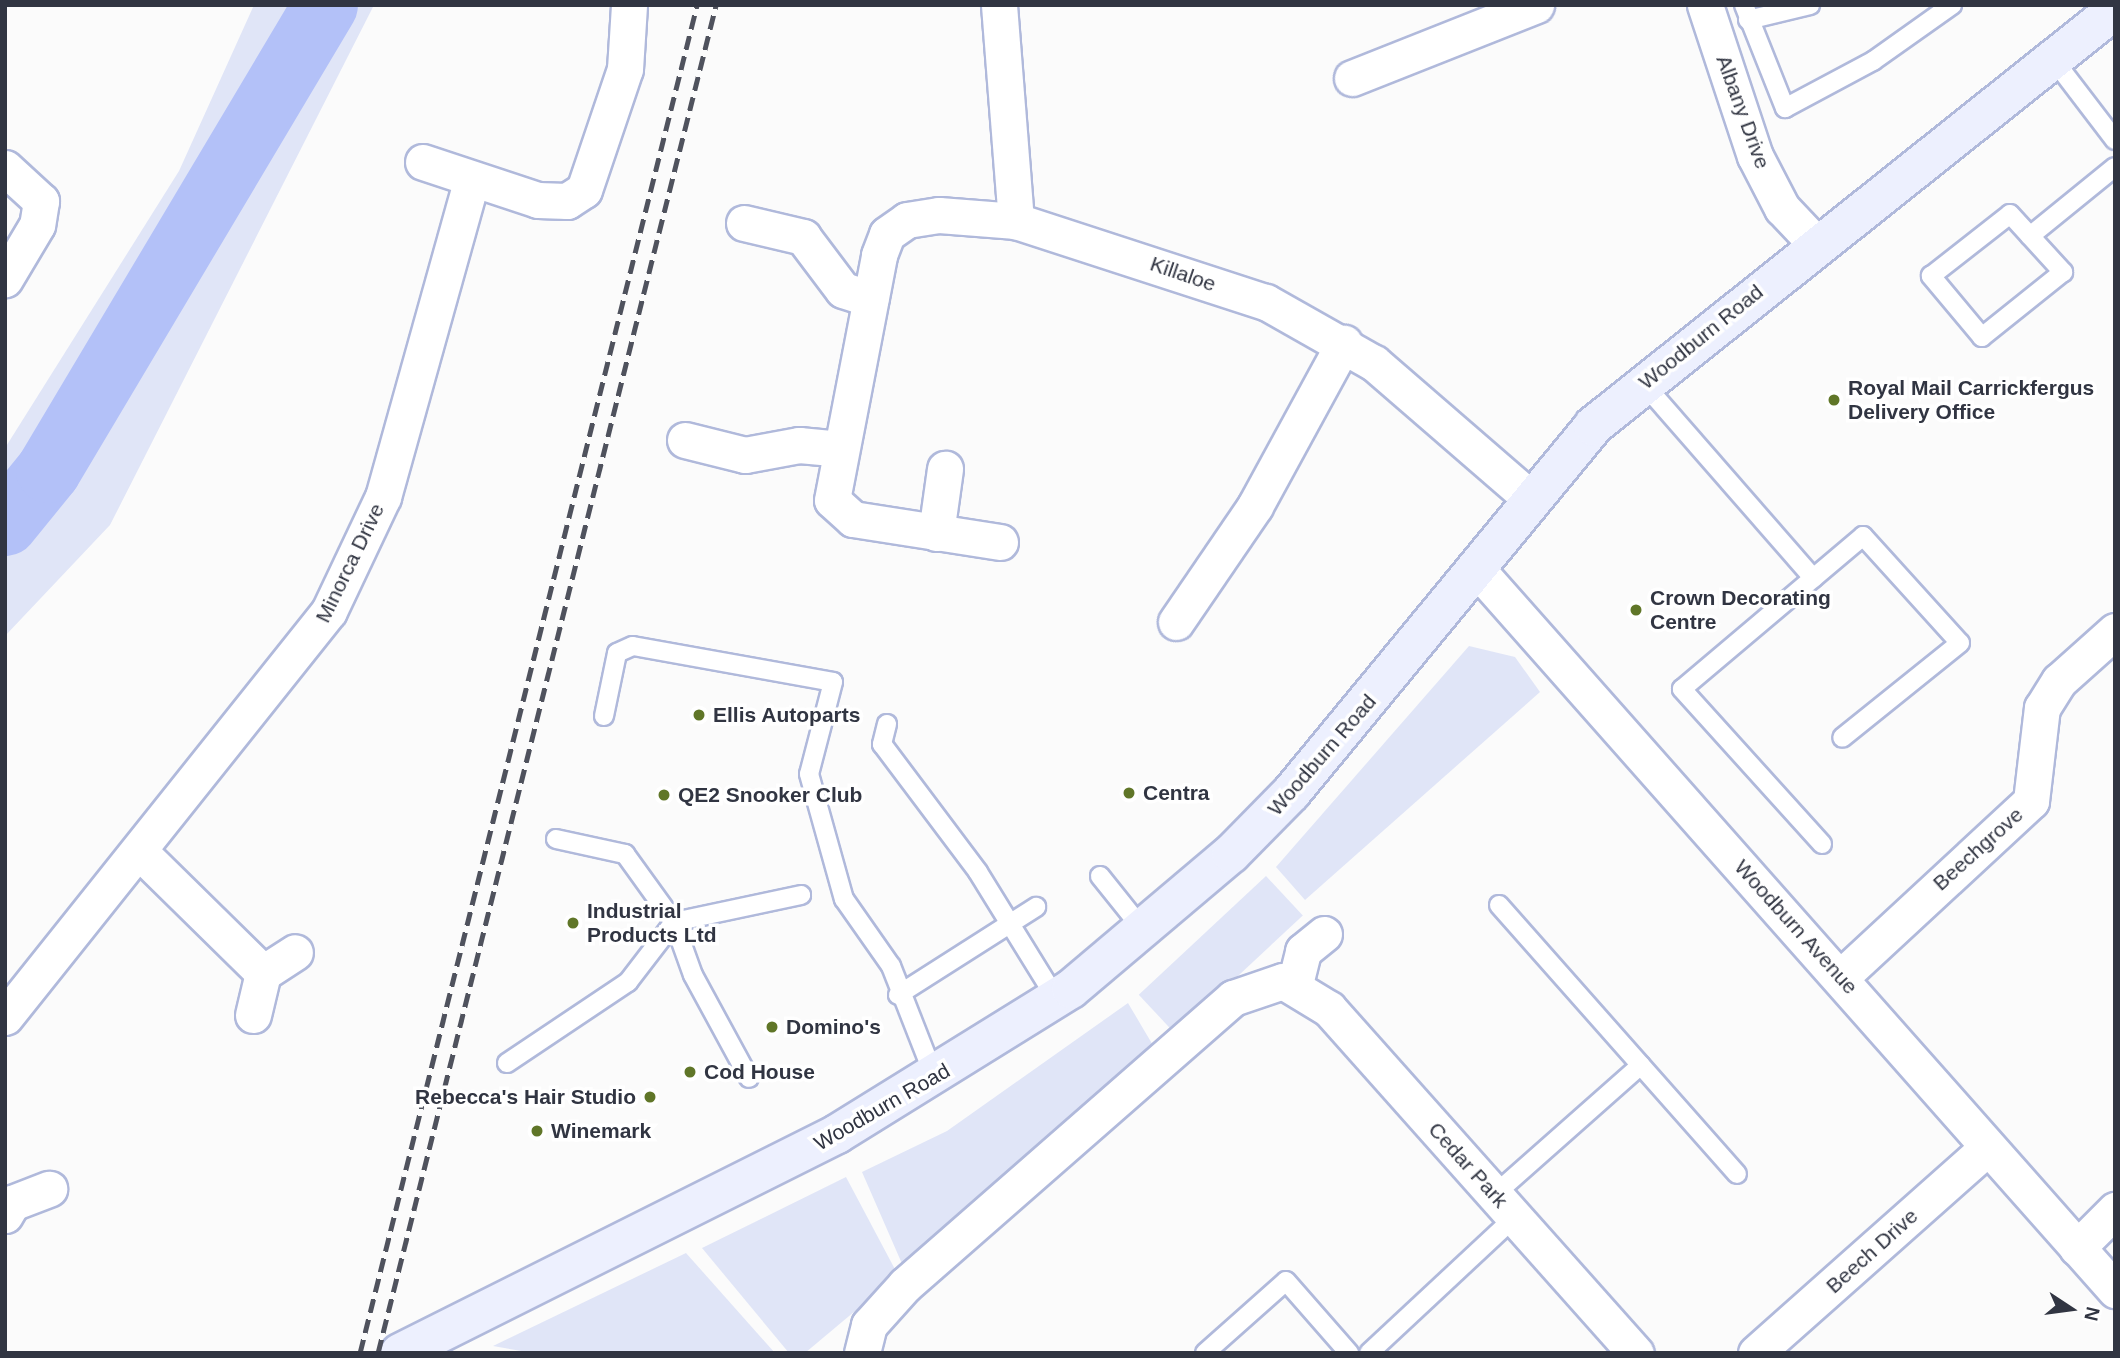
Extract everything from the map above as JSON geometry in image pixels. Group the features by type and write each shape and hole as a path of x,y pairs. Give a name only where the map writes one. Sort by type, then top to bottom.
{"street":[{"path":"423,162 471,181 557,204 584,190 625,69 629,5"},
{"path":"999,5 1016,221"},
{"path":"1352,78 1536,5"},
{"name":"Albany Drive","path":"1705,5 1755,156 1782,208 1816,245"},
{"name":"Woodburn Road","path":"406,1350 837,1134 935,1079 1057,1000 1144,931 1291,793 1530,498 1593,426 1816,245 2115,10"},
{"path":"5,168 41,201 37,225 5,278"},
{"name":"Minorca Drive","path":"5,1017 314,635 356,559 416,388 471,181"},
{"name":"Killaloe","path":"1000,542 936,533 841,514 832,495 883,244 898,224 939,215 1016,221 1266,302 1344,343 1530,498"},
{"path":"744,223 803,237 843,290 871,299"},
{"path":"1176,622 1255,506 1344,343"},
{"path":"685,440 746,455 799,445 841,449"},
{"path":"936,533 944,469"},
{"name":"Woodburn Avenue","path":"1475,567 1841,977 1987,1148 2115,1290"},
{"name":"Beechgrove","path":"1841,977 2031,801 2042,708 2059,681 2115,631"},
{"path":"140,852 263,973"},
{"path":"862,1353 869,1325 905,1285 1233,998 1269,982 1295,984 1304,951 1324,934"},
{"path":"253,1015 263,973 295,952"},
{"name":"Cedar Park","path":"1295,984 1329,1009 1636,1353"},
{"name":"Beech Drive","path":"1756,1353 1987,1148"},
{"path":"8,1203 49,1189"},
{"path":"2077,1248 2115,1210"}],"lane":[{"path":"1810,5 1746,12 1785,108 1873,61 1952,5"},
{"path":"2053,59 2115,141"},
{"path":"2030,236 2115,167"},
{"path":"2010,215 2030,236 2063,272 1982,337 1931,276 2010,215"},
{"path":"1643,383 1813,578"},
{"path":"1822,844 1682,689 1863,536 1960,643 1842,738"},
{"path":"604,716 617,653 633,646 833,682 809,775 844,900 891,966 898,995 935,1079"},
{"path":"887,724 883,744 1013,926 1057,1000"},
{"path":"556,839 625,854 674,922 693,975 749,1078"},
{"path":"1100,876 1144,931"},
{"path":"506,1063 628,982 674,922 801,895"},
{"path":"1499,905 1737,1174"},
{"path":"898,995 1013,926 1036,907"},
{"path":"1369,1353 1504,1206 1641,1065"},
{"path":"1205,1353 1286,1281 1349,1353"}],"shaded area":[{"path":"254,5 374,5 110,525 5,636 5,448 179,171"},
{"path":"1469,646 1515,657 1540,692 1305,900 1276,867"},
{"path":"1266,876 1303,915 1176,1034 1139,995"},
{"path":"1128,1003 1154,1047 903,1266 862,1172 947,1131"},
{"path":"846,1177 898,1275 805,1353 789,1353 702,1248"},
{"path":"686,1253 775,1353 533,1353 493,1346"}],"waterway":[{"path":"5,523 48,470 325,5"}],"railway":[{"path":"360,1353 697,5"},
{"path":"378,1353 716,5"}],"place":[{"name":"Royal Mail Carrickfergus Delivery Office","path":"1834,400"},
{"name":"Crown Decorating Centre","path":"1636,610"},
{"name":"Ellis Autoparts","path":"699,715"},
{"name":"Centra","path":"1129,793"},
{"name":"QE2 Snooker Club","path":"664,795"},
{"name":"Industrial Products Ltd","path":"573,923"},
{"name":"Domino's","path":"772,1027"},
{"name":"Cod House","path":"690,1072"},
{"name":"Rebecca's Hair Studio","path":"650,1097"},
{"name":"Winemark","path":"537,1131"}]}
